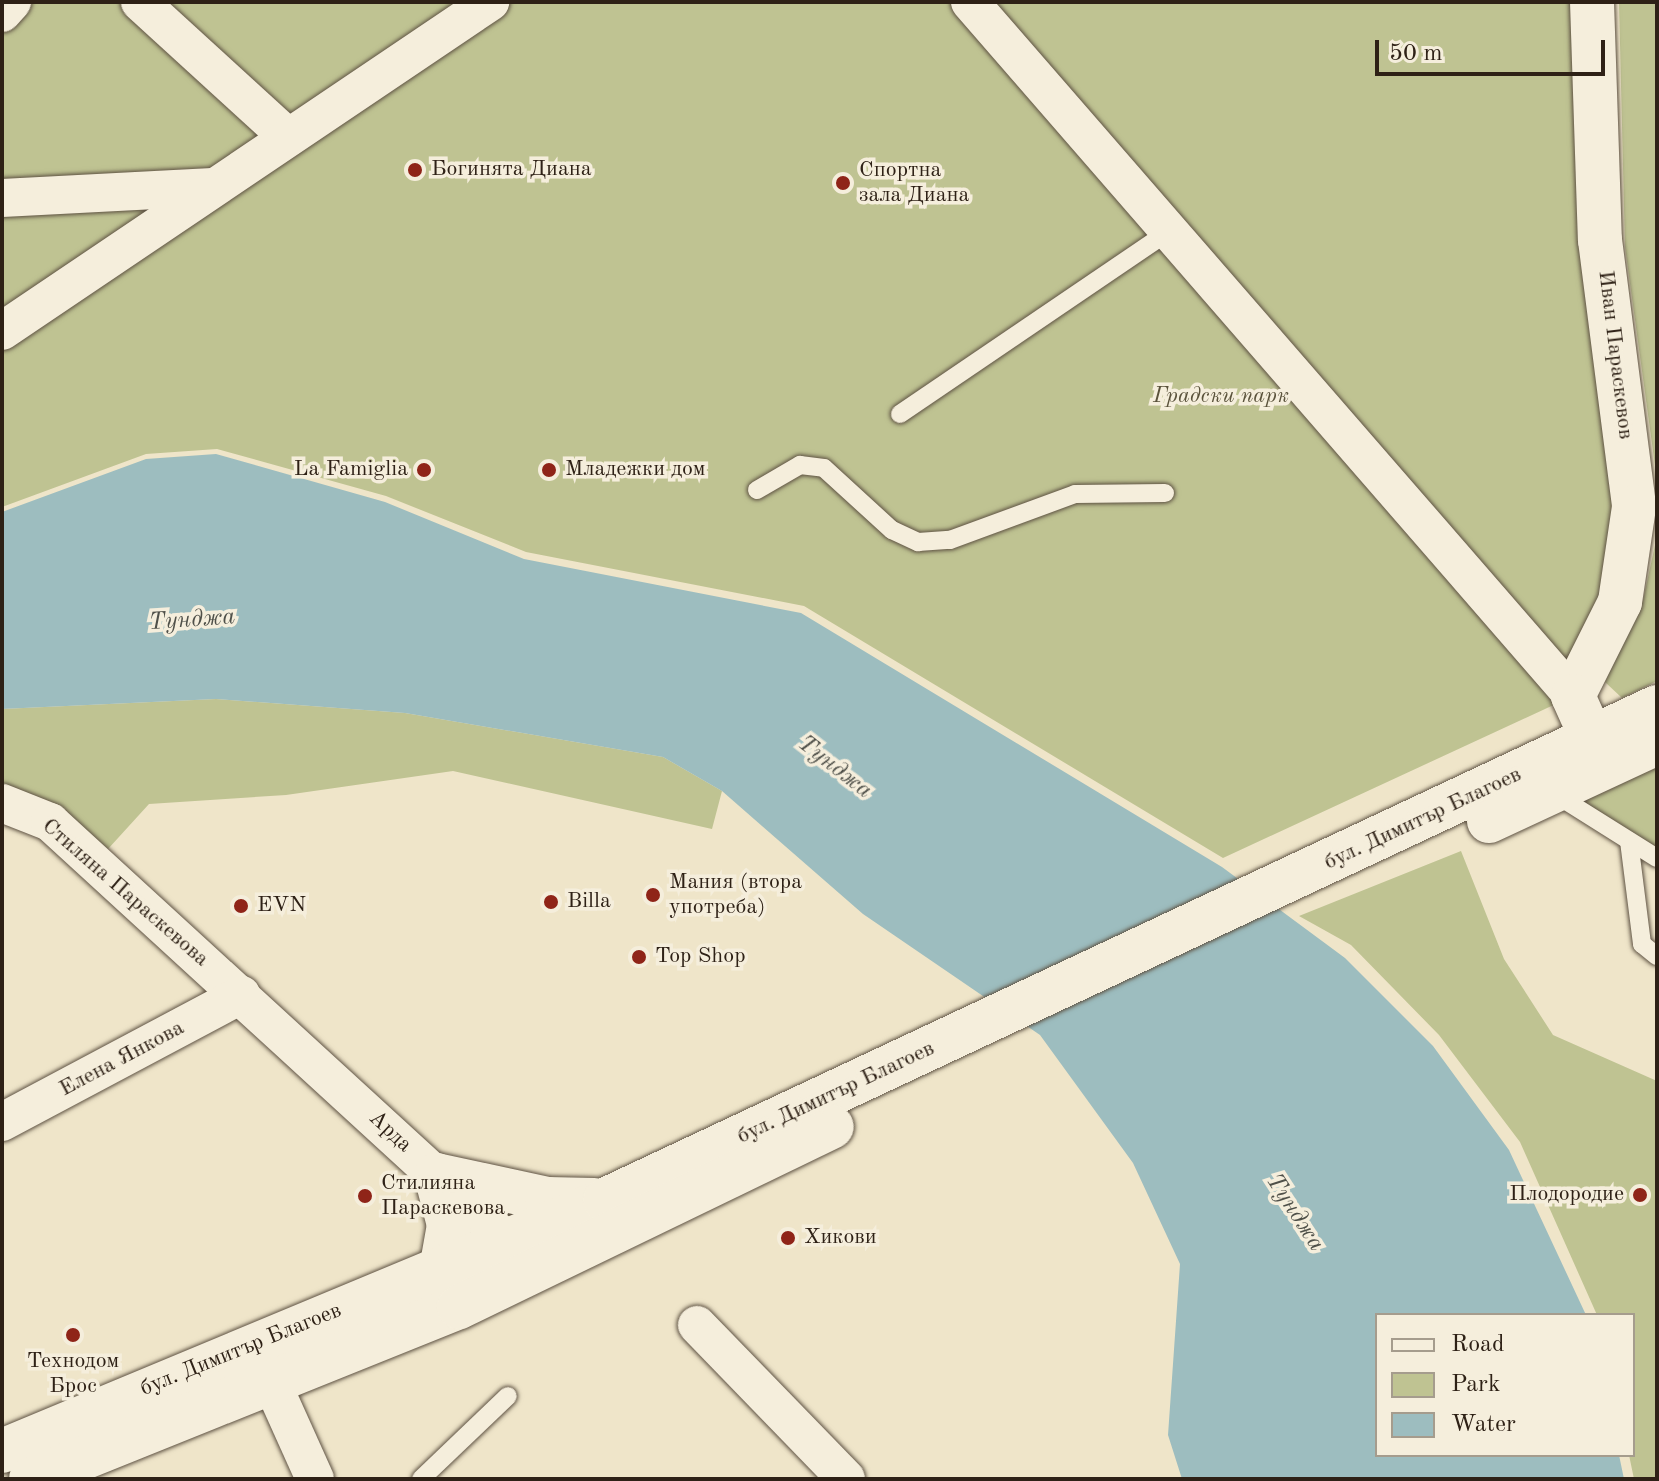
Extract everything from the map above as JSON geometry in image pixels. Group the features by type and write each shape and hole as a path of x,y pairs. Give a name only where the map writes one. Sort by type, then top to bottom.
{"main road":[{"name":"Иван Параскевов","path":"1573,696 1620,602 1634,507 1600,240 1592,2"},
{"path":"1573,696 1598,753"},
{"name":"бул. Димитър Благоев","path":"1414,839 1553,792 1657,707"},
{"name":"бул. Димитър Благоев","path":"31,1479 271,1381 524,1256 963,1048 1598,753 1657,743"},
{"name":"бул. Димитър Благоев","path":"2,1451 441,1270 524,1256 605,1200 963,1048"},
{"path":"441,1270 449,1225 436,1175 547,1199 605,1200"}],"street":[{"path":"2,13 12,2"},
{"path":"140,2 288,137"},
{"path":"2,331 490,2"},
{"path":"970,2 1166,233 1573,696"},
{"path":"2,198 213,187"},
{"name":"Стиляна Параскевова","path":"2,803 50,822 241,995"},
{"name":"Елена Янкова","path":"2,1122 241,995"},
{"name":"Арда","path":"241,995 524,1256"},
{"path":"697,1325 846,1479"},
{"path":"271,1381 315,1479"}],"lane":[{"path":"900,414 1166,233"},
{"path":"757,490 800,465 824,468 892,530 918,542 950,540 1075,494 1165,493"},
{"path":"1553,792 1657,858"},
{"path":"1629,841 1642,944 1657,956"},
{"path":"421,1479 508,1396"}],"green space":[{"name":"Градски парк","path":"2,2 1592,2 1634,507 1573,696 1223,858 804,606 526,552 386,496 217,449 146,454 2,507"},
{"path":"1619,2 1657,2 1657,480 1625,247"},
{"path":"1657,536 1657,681 1622,698 1605,682 1643,600"},
{"path":"216,699 405,713 663,757 722,791 712,829 453,771 286,795 149,804 108,849 51,802 2,784 2,709"},
{"path":"1657,743 1657,858 1553,792"},
{"path":"1461,851 1504,959 1553,1035 1657,1081 1657,1479 1634,1479 1629,1457 1635,1457 1635,1313 1596,1313 1520,1142 1439,1035 1351,945 1299,916"}],"water":[{"name":"Тунджа","path":"216,454 385,502 524,559 801,613 1222,867 1345,958 1433,1046 1509,1150 1585,1313 1375,1313 1375,1457 1619,1457 1624,1479 1182,1479 1168,1435 1180,1264 1133,1163 1040,1035 863,914 722,791 663,757 405,713 216,699 2,709 2,512 146,459"}],"place":[{"name":"Богинята Диана","path":"415,170"},
{"name":"Спортна зала Диана","path":"843,183"},
{"name":"La Famiglia","path":"424,470"},
{"name":"Младежки дом","path":"549,470"},
{"name":"Мания (втора употреба)","path":"653,895"},
{"name":"Billa","path":"551,902"},
{"name":"EVN","path":"241,906"},
{"name":"Top Shop","path":"639,957"},
{"name":"Плодородие","path":"1640,1195"},
{"name":"Стилияна Параскевова","path":"365,1196"},
{"name":"Хикови","path":"788,1238"},
{"name":"Технодом Брос","path":"73,1335"}]}
